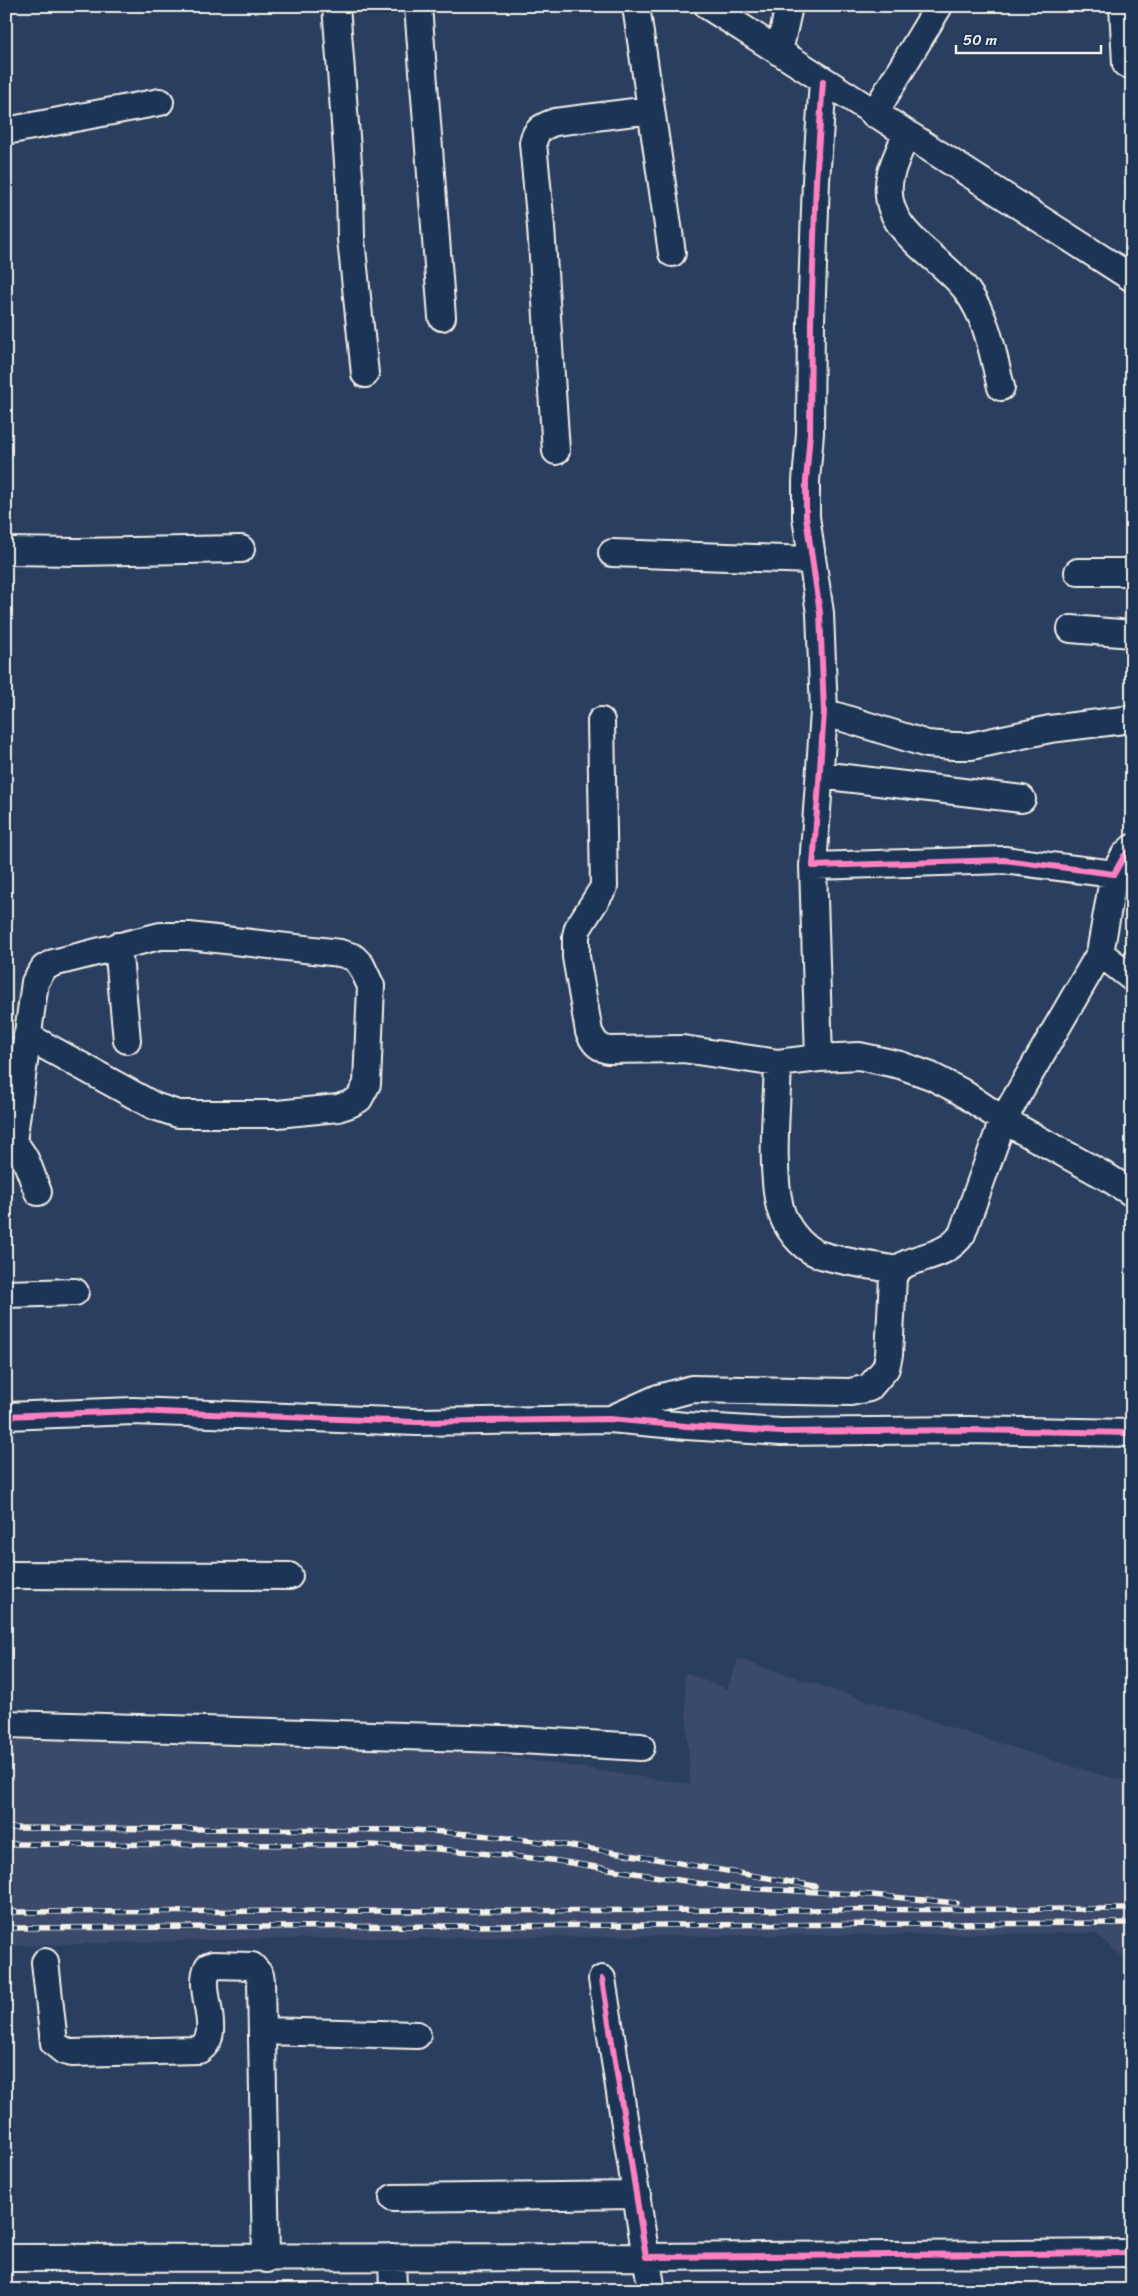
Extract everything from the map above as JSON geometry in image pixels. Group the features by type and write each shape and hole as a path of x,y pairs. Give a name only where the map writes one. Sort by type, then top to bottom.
{"street":[{"path":"336,6 350,189 351,239 365,374"},
{"path":"418,6 442,317"},
{"path":"636,6 672,253"},
{"path":"708,6 1132,278"},
{"path":"779,52 789,6"},
{"path":"874,114 939,6"},
{"path":"1123,6 1126,64"},
{"path":"820,1058 814,866 824,712 820,613 806,517 806,481 810,433 810,322 816,181 823,81"},
{"path":"6,131 160,102"},
{"path":"556,451 534,136 546,125 555,122 650,110"},
{"path":"906,134 889,182 888,196 892,210 903,229 956,278 976,305 986,324 1001,387"},
{"path":"6,551 77,552 241,549"},
{"path":"612,553 812,560"},
{"path":"1078,572 1132,572"},
{"path":"1071,628 1132,634"},
{"path":"824,712 927,744 953,746 971,746 1050,729 1132,719"},
{"path":"601,721 604,887 578,928 576,944 576,957 589,1032 593,1040 601,1048 608,1050 683,1049 778,1063 859,1056 900,1065 931,1076 960,1091 1003,1120 1107,1177 1132,1194"},
{"path":"820,775 1022,799"},
{"path":"610,1419 658,1398 692,1389 850,1392 869,1388 886,1368 889,1355 893,1277 896,1270 908,1263 943,1252 958,1241 962,1234 1003,1120 1100,953 1114,874 1124,856 1132,848"},
{"path":"814,866 1004,860 1114,874"},
{"path":"27,1036 154,1106 178,1114 277,1114 338,1108 350,1104 359,1098 368,1084 370,986 367,973 362,965 353,957 340,953 190,936 160,936 53,963 44,968 34,982 10,1141 23,1156 38,1192"},
{"path":"118,946 127,1040"},
{"path":"1100,953 1132,978"},
{"path":"778,1063 775,1162 780,1207 785,1221 804,1246 817,1254 896,1270"},
{"path":"6,1294 75,1292"},
{"path":"6,1416 133,1411 417,1422 610,1419 781,1432 966,1430 1132,1433"},
{"path":"6,1576 289,1576"},
{"path":"6,1724 492,1739 641,1747"},
{"path":"45,1962 54,2043 64,2051 72,2053 199,2050 205,2046 210,2035 205,1977 208,1967 213,1965 252,1966 256,1970 261,1981 266,2259"},
{"path":"602,1979 652,2290"},
{"path":"262,2031 417,2035"},
{"path":"393,2198 637,2195"},
{"path":"6,2258 646,2257 1132,2252"},
{"path":"392,2257 393,2290"}],"shaded area":[{"path":"738,1659 1090,1772 1132,1782 1132,1965 1095,1933 258,1939 6,1946 6,1739 407,1742 690,1784 684,1672 727,1689"}],"railway":[{"path":"6,1828 412,1830 564,1845 815,1886"},
{"path":"6,1844 371,1845 438,1849 552,1860 723,1887 872,1895 956,1903"},
{"path":"6,1912 1132,1909"},
{"path":"6,1928 1132,1923"}],"cycle path":[{"path":"823,81 816,181 811,322 810,433 806,481 806,517 820,613 824,712 813,866 1004,860 1114,874 1124,856 1132,848"},
{"path":"6,1416 133,1411 417,1422 610,1419 781,1432 966,1430 1132,1433"},
{"path":"602,1979 646,2257 1132,2253"}]}
